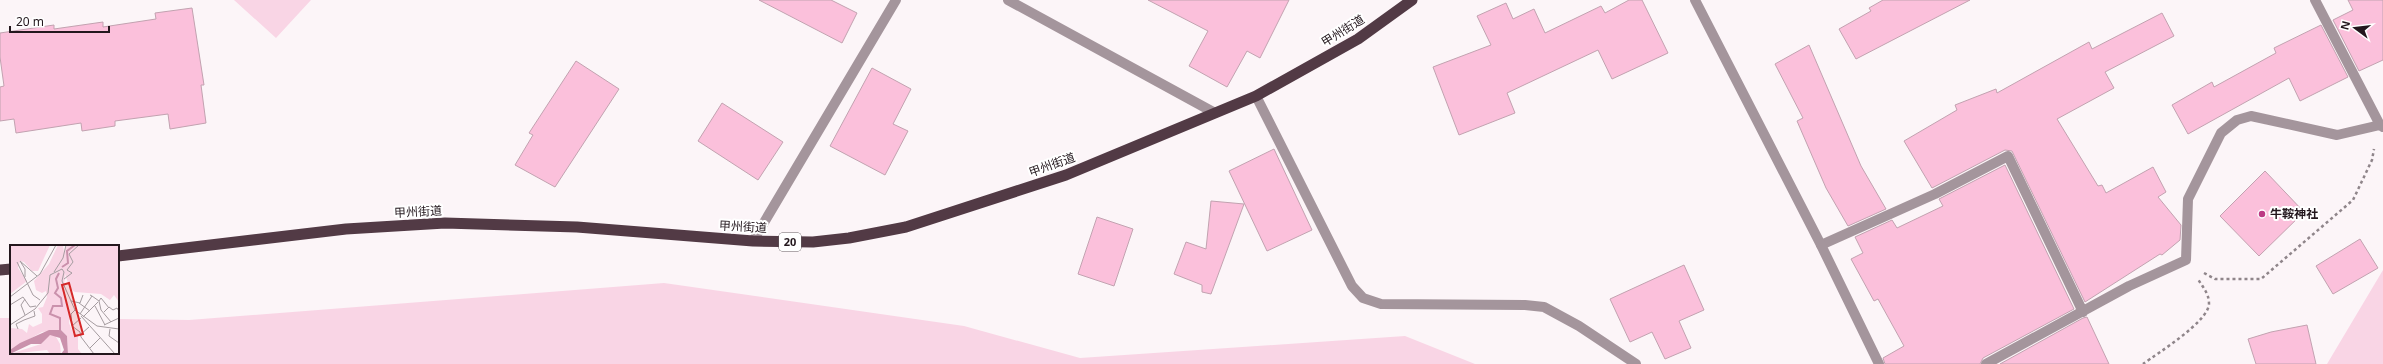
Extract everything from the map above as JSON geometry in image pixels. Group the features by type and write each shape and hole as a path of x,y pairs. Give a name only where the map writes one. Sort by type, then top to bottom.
{"highway":[{"name":"甲州街道","path":"119,256 346,229 445,223 577,227 753,241 820,241 849,238 906,227 1066,175 1256,96 1358,39 1412,0"},
{"path":"0,270 10,269"}],"street":[{"path":"753,241 896,0"},
{"path":"1008,0 1215,113"},
{"path":"1695,0 1821,245 1879,364"},
{"path":"1986,364 2130,286 2186,260 2188,198 2221,133 2237,120 2251,116 2337,135 2382,126 2315,0"},
{"path":"1256,96 1352,286 1363,298 1381,304 1400,305 1525,304 1544,307 1579,326 1636,364"},
{"path":"1821,245 1935,194 2008,156 2083,312"}],"path":[{"path":"2186,260 2215,279 2261,279 2353,200 2372,160 2382,126"},
{"path":"2143,364 2201,320 2209,306 2208,293 2186,260"}],"shaded area":[{"path":"234,0 311,0 276,38"},
{"path":"2383,270 2383,364 2327,364"},
{"path":"664,283 964,326 1080,358 1405,336 1475,364 0,364 0,318 10,318 10,354 119,354 119,319 189,320"}],"building":[{"path":"759,0 831,0 857,13 842,43"},
{"path":"1148,0 1289,0 1260,58 1247,51 1227,87 1189,66 1208,31"},
{"path":"1629,0 1642,0 1668,53 1612,79 1598,50 1507,93 1515,113 1459,135 1433,67 1491,45 1477,16 1506,3 1513,19 1534,9 1545,33 1601,6 1605,13"},
{"path":"1883,0 1970,0 1856,59 1839,29 1871,11 1869,8"},
{"path":"2348,0 2383,0 2383,60 2359,71 2333,20 2353,10"},
{"path":"192,8 204,85 201,85 206,123 170,129 168,114 115,121 115,126 82,131 81,123 16,133 14,119 0,121 0,87 4,86 0,57 0,33 54,25 54,29 103,22 103,27 156,19 155,13"},
{"path":"2162,13 2174,36 2105,72 2114,88 2057,119 2098,186 2102,185 2106,193 2153,167 2166,192 2158,197 2181,225 2180,240 2162,255 2160,254 2085,302 2012,151 2005,150 1932,188 1904,141 1957,110 1955,105 1996,89 1997,93 2089,42 2092,49"},
{"path":"2321,25 2348,77 2300,101 2289,78 2188,134 2172,105 2212,82 2214,87 2276,53 2274,48"},
{"path":"1809,45 1861,166 1886,209 1848,226 1826,188 1797,121 1803,118 1775,64"},
{"path":"576,61 619,89 555,187 515,165 533,135 529,133"},
{"path":"872,68 911,89 893,124 908,131 885,175 830,146"},
{"path":"722,103 783,142 758,180 698,141"},
{"path":"1274,149 1312,230 1267,251 1229,171"},
{"path":"2005,165 2074,309 1983,358 1980,364 1885,364 1883,358 1904,346 1878,299 1874,301 1851,259 1863,253 1855,237 1892,220 1897,228 1943,206 1939,199"},
{"name":"牛鞍神社","path":"2265,171 2304,212 2259,256 2220,216"},
{"path":"1211,201 1244,204 1211,294 1202,292 1202,285 1174,274 1186,242 1206,249"},
{"path":"1097,217 1133,229 1114,286 1078,274"},
{"path":"2360,239 2378,268 2333,294 2316,266"},
{"path":"1684,265 1704,310 1679,321 1691,348 1665,359 1652,332 1630,342 1610,299"},
{"path":"2087,317 2109,364 2000,364 2083,318"},
{"path":"2307,325 2316,364 2256,364 2248,339 2271,332"}],"place":[{"name":"牛鞍神社","path":"2262,214"}]}
